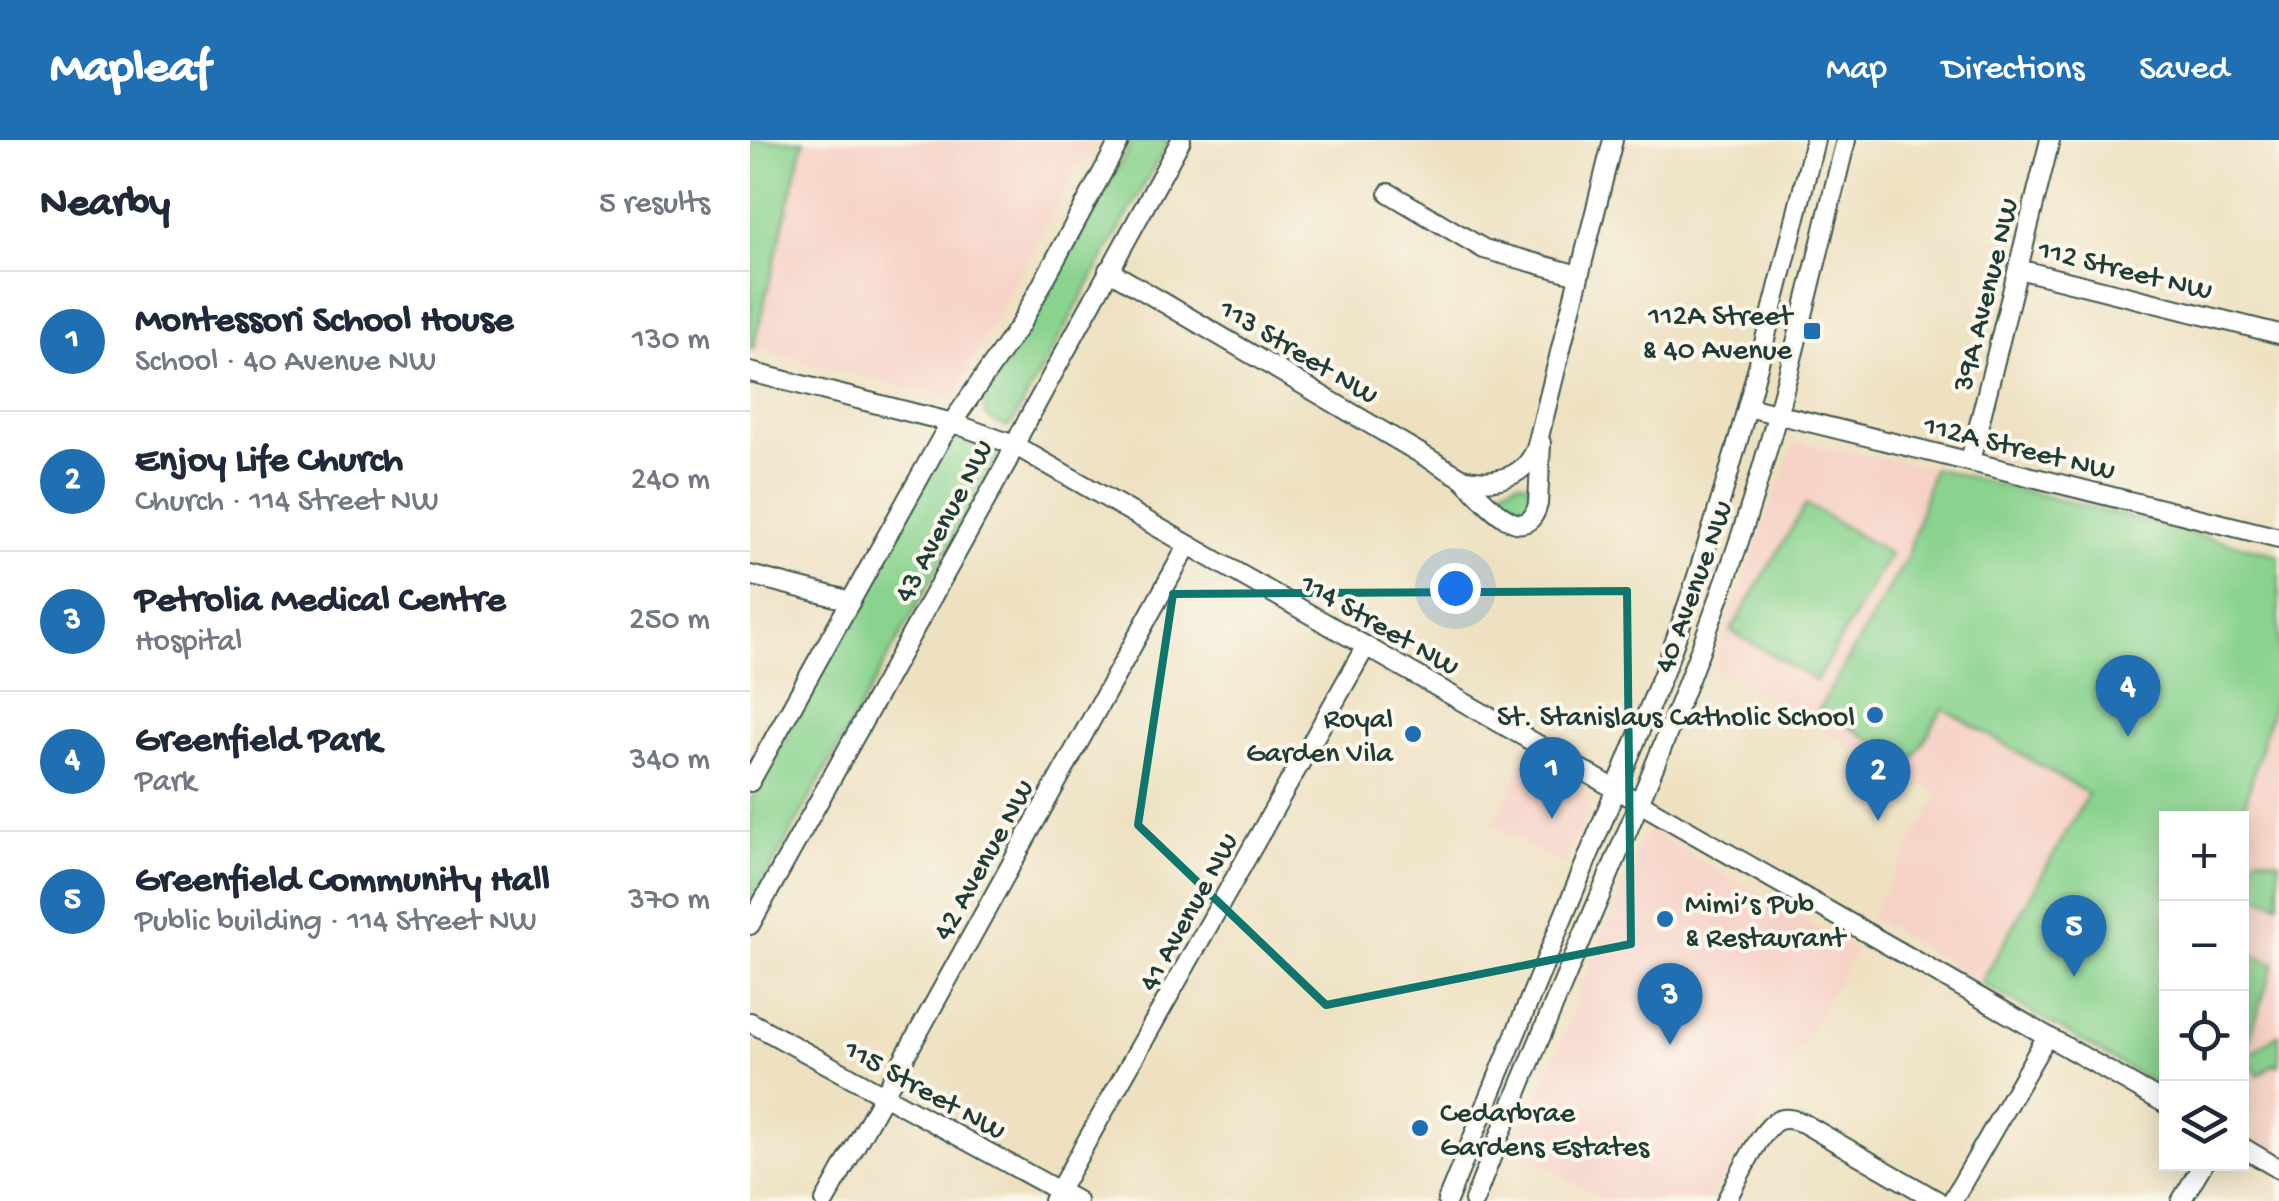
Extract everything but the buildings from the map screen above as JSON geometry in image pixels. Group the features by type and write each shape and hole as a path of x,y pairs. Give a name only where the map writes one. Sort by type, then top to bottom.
{"street":[{"name":"43 Avenue NW","path":"750,781 942,437 1020,325 1120,140"},
{"name":"43 Avenue NW","path":"750,926 1180,140"},
{"path":"1462,478 1476,482 1507,477 1525,468 1531,460 1612,140"},
{"name":"40 Avenue NW","path":"1447,1201 1692,597 1748,407 1814,140"},
{"name":"40 Avenue NW","path":"1474,1201 1640,802 1734,558 1778,414 1846,140"},
{"name":"39A Avenue NW","path":"1970,461 2050,140"},
{"path":"1389,194 1484,249 1578,275"},
{"name":"112 Street NW","path":"2018,269 2279,334"},
{"name":"113 Street NW","path":"1108,270 1462,478 1509,522 1528,522 1537,511 1541,427"},
{"name":"114 Street NW","path":"750,372 953,423 1014,446 2159,1100"},
{"name":"112A Street NW","path":"1748,407 2279,538"},
{"name":"42 Avenue NW","path":"825,1201 1188,544"},
{"path":"750,575 851,601"},
{"name":"41 Avenue NW","path":"1056,1197 1366,646"},
{"name":"115 Street NW","path":"750,1022 1056,1197 1076,1201"},
{"path":"1952,1201 2048,1036"},
{"path":"1726,1201 1764,1134 1779,1120 1792,1119 1938,1201"},
{"path":"2249,1151 2279,1168"},
{"path":"2181,1201 2199,1171"}],"highlighted area":[{"path":"1627,591 1631,944 1326,1005 1138,825 1173,594"}],"shaded area":[{"path":"750,140 1091,140 953,399 753,349 778,246"},
{"name":"St. Stanislaus Catholic School","path":"1801,442 1933,468 1876,667 2088,794 1981,983 1870,917 1939,795 1713,668 1791,450"},
{"path":"2279,680 2279,1153 2249,1136 2249,811 2243,811"},
{"path":"1525,761 1593,798 1564,864 1492,825"},
{"path":"1650,831 1856,950 1752,1133 1706,1201 1605,1201 1518,1149 1640,840"}],"green space":[{"path":"750,140 804,140 753,349 750,349"},
{"path":"1133,140 1169,140 1013,422 1007,427 992,421 985,414 987,391 1028,328"},
{"path":"962,435 993,447 998,456 996,463 750,907 750,801 950,440"},
{"path":"1933,468 2279,555 2279,684 2243,811 2159,811 2159,1086 1981,983 2088,794 1943,708 1911,763 1819,709 1907,558"},
{"path":"1518,481 1528,483 1532,493 1527,511 1515,515 1498,503 1498,493"},
{"path":"1806,504 1890,554 1816,681 1731,631"},
{"path":"2259,856 2279,861 2279,903 2249,894 2249,861"},
{"path":"2249,954 2274,963 2249,1040"},
{"path":"2279,1034 2279,1066 2276,1063 2258,1075 2249,1054"}],"place":[{"name":"112A Street & 40 Avenue","path":"1812,331"},
{"name":"St. Stanislaus Catholic School","path":"1875,715"},
{"name":"Royal Garden Vila","path":"1413,734"},
{"name":"Greenfield Park","path":"2128,737"},
{"name":"Montessori School House","path":"1552,819"},
{"name":"Enjoy Life Church","path":"1878,821"},
{"name":"Mimi’s Pub & Restaurant","path":"1665,919"},
{"name":"Greenfield Community Hall","path":"2074,977"},
{"name":"Petrolia Medical Centre","path":"1670,1045"},
{"name":"Cedarbrae Gardens Estates","path":"1420,1128"}]}
